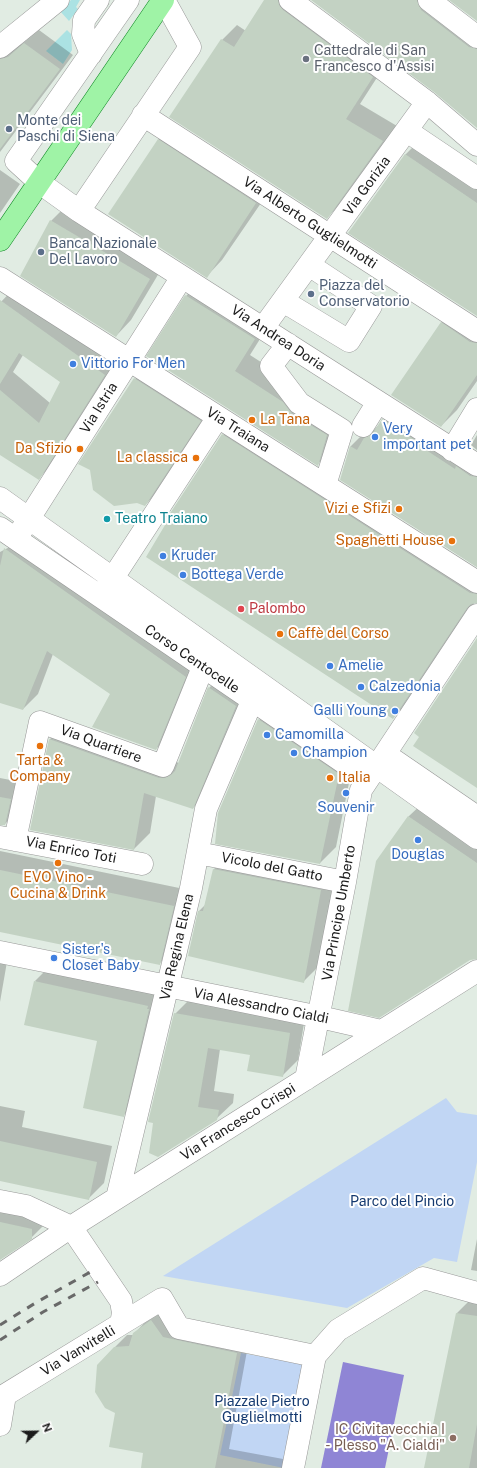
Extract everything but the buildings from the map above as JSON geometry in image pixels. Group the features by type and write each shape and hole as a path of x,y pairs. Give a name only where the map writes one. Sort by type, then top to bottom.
{"main road":[{"path":"0,240 163,0"}],"street":[{"path":"0,27 36,0"},
{"path":"0,47 58,0"},
{"path":"91,54 83,34 84,20 98,0"},
{"path":"8,163 91,54 128,0"},
{"path":"79,211 190,47 163,0"},
{"path":"290,0 427,102 477,144"},
{"path":"429,0 477,37"},
{"name":"Via Gorizia","path":"263,328 427,102"},
{"name":"Via Alberto Guglielmotti","path":"144,115 477,331"},
{"path":"407,131 477,178"},
{"name":"Via Andrea Doria","path":"8,163 40,183 79,211 477,466"},
{"path":"283,301 349,341 371,306 309,265"},
{"name":"Via Istria","path":"8,533 28,519 182,277"},
{"name":"Via Traiana","path":"0,278 477,582"},
{"path":"288,344 271,366 299,403 342,430 325,486"},
{"path":"363,426 378,402"},
{"path":"452,450 477,409"},
{"path":"100,597 218,417"},
{"path":"0,498 477,838"},
{"name":"Corso Centocelle","path":"8,533 252,700 377,766 477,816"},
{"name":"Via Principe Umberto","path":"306,1079 320,1017 361,790 477,615"},
{"name":"Via Quartiere","path":"8,839 40,722 163,766 203,667"},
{"name":"Via Regina Elena","path":"117,1198 168,987 198,853 206,809 252,700"},
{"name":"Via Enrico Toti","path":"8,839 142,864"},
{"name":"Vicolo del Gatto","path":"198,853 345,882"},
{"name":"Via Alessandro Cialdi","path":"0,952 320,1017 380,1031"},
{"name":"Via Francesco Crispi","path":"0,1275 71,1227 477,971"},
{"path":"0,1201 26,1206 71,1227"},
{"name":"Via Vanvitelli","path":"0,1426 5,1395 121,1324 123,1313 121,1301 71,1227"},
{"path":"293,1468 315,1356 338,1330 423,1278 477,1293"},
{"path":"121,1324 162,1299 179,1328 315,1356"}],"shaded area":[{"path":"71,0 80,0 76,7 78,9 69,21 60,11"},
{"path":"67,30 71,34 72,50 63,64 46,51"},
{"path":"343,1362 404,1375 385,1468 321,1468"}],"green space":[{"name":"Parco del Pincio","path":"446,1098 457,1112 477,1115 477,1162 457,1262 434,1258 347,1308 163,1276"},
{"name":"Piazzale Pietro Guglielmotti","path":"241,1353 304,1364 284,1468 220,1455"}],"railway":[{"path":"0,1325 92,1271"},
{"path":"0,1340 43,1312 98,1282"}],"place":[{"name":"Cattedrale di San Francesco d'Assisi","path":"306,59"},
{"name":"Monte dei Paschi di Siena","path":"9,129"},
{"name":"Banca Nazionale Del Lavoro","path":"41,252"},
{"name":"Piazza del Conservatorio","path":"311,294"},
{"name":"Vittorio For Men","path":"73,364"},
{"name":"La Tana","path":"252,420"},
{"name":"Very important pet","path":"375,437"},
{"name":"Da Sfizio","path":"80,449"},
{"name":"La classica","path":"196,458"},
{"name":"Vizi e Sfizi","path":"399,509"},
{"name":"Teatro Traiano","path":"107,519"},
{"name":"Spaghetti House","path":"452,541"},
{"name":"Kruder","path":"163,556"},
{"name":"Bottega Verde","path":"183,575"},
{"name":"Palombo","path":"241,609"},
{"name":"Caffè del Corso","path":"280,634"},
{"name":"Amelie","path":"330,666"},
{"name":"Calzedonia","path":"361,687"},
{"name":"Galli Young","path":"395,711"},
{"name":"Camomilla","path":"267,735"},
{"name":"Tarta & Company","path":"40,746"},
{"name":"Champion","path":"294,753"},
{"name":"Italia","path":"330,778"},
{"name":"Souvenir","path":"346,793"},
{"name":"Douglas","path":"418,840"},
{"name":"EVO Vino - Cucina & Drink","path":"58,863"},
{"name":"Sister's Closet Baby","path":"54,958"},
{"name":"IC Civitavecchia I - Plesso \"A. Cialdi\"","path":"453,1438"}]}
